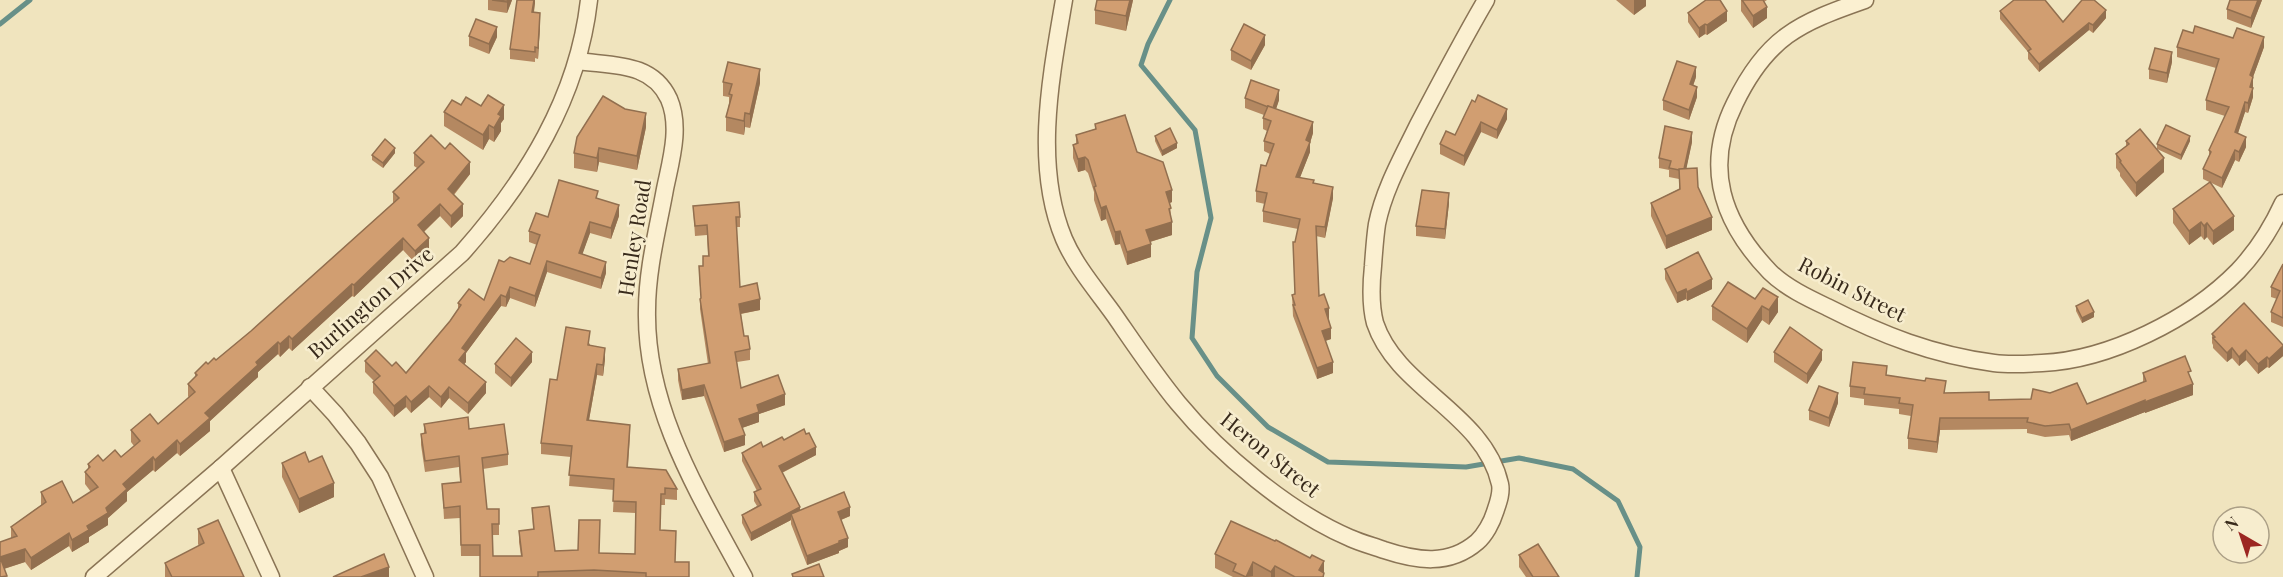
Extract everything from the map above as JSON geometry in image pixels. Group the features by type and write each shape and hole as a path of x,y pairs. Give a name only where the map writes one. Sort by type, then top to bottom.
{"street":[{"name":"Burlington Drive","path":"94,577 221,468 462,253 491,221 520,181 546,137 578,61 589,0"},
{"name":"Heron Street","path":"1064,0 1046,125 1049,173 1056,213 1065,240 1084,273 1180,406 1250,473 1298,510 1350,538 1410,558 1439,560 1462,553 1481,539 1494,517 1500,496 1500,485 1488,456 1477,439 1403,367 1377,327 1372,311 1371,296 1377,221 1404,153 1458,48 1486,0"},
{"name":"Robin Street","path":"1865,0 1801,25 1774,45 1747,78 1728,116 1718,153 1722,195 1731,221 1772,273 1808,298 1878,332 1933,351 1996,363 2045,363 2108,351 2150,332 2204,301 2239,270 2272,225 2283,204"},
{"name":"Henley Road","path":"578,61 642,70 655,78 670,101 674,114 675,140 650,272 646,311 651,361 660,405 676,444 744,577"},
{"path":"310,387 358,443 380,477 425,577"},
{"path":"221,468 271,577"}],"building":[{"path":"517,0 534,0 532,12 540,13 538,48 535,47 535,52 510,49"},
{"path":"1097,0 1130,0 1126,16 1095,10"},
{"path":"1706,0 1720,0 1727,11 1699,28 1688,13"},
{"path":"1742,0 1763,0 1767,7 1753,16"},
{"path":"2014,0 2045,0 2063,22 2082,0 2094,0 2106,10 2093,25 2089,23 2039,64 2028,51 2031,49 2000,11"},
{"path":"2230,0 2258,0 2251,18 2227,9"},
{"path":"476,19 497,27 489,44 469,36"},
{"path":"1244,24 1265,35 1251,61 1231,50"},
{"path":"2195,26 2233,38 2237,28 2264,37 2250,75 2253,77 2250,87 2253,88 2248,103 2245,102 2235,132 2246,137 2239,152 2235,150 2222,178 2203,169 2211,152 2209,150 2229,107 2206,100 2219,59 2177,47 2183,30 2193,33"},
{"path":"2155,48 2172,52 2167,73 2149,69"},
{"path":"1677,61 1696,67 1690,84 1697,87 1689,110 1663,100"},
{"path":"728,62 760,69 750,114 745,113 744,121 726,117 732,95 729,94 732,84 723,82"},
{"path":"1251,80 1279,90 1273,108 1245,98"},
{"path":"488,95 504,105 498,114 501,116 494,128 489,125 483,135 444,112 452,100 461,105 466,97 481,106"},
{"path":"1478,95 1507,109 1497,130 1481,122 1464,156 1440,144 1446,131 1455,135 1472,100 1475,102"},
{"path":"603,96 625,109 646,113 637,156 599,148 597,158 574,153 577,137"},
{"path":"1268,106 1313,122 1306,140 1310,142 1296,177 1314,180 1313,183 1333,187 1325,227 1316,226 1319,296 1324,294 1329,308 1325,309 1331,328 1322,331 1333,362 1317,368 1293,305 1295,305 1292,295 1295,294 1293,242 1295,242 1300,219 1263,211 1267,193 1256,191 1261,165 1266,166 1274,144 1264,141 1271,121 1263,118"},
{"path":"1125,115 1137,152 1163,162 1172,190 1166,192 1172,222 1146,230 1151,244 1127,252 1120,231 1115,232 1106,206 1101,208 1088,160 1085,157 1078,159 1073,145 1078,143 1076,135 1096,129 1095,124"},
{"path":"2166,125 2190,136 2181,155 2157,144"},
{"path":"1665,126 1692,132 1684,169 1669,168 1671,161 1659,158"},
{"path":"1170,128 1177,143 1162,151 1155,136"},
{"path":"2140,129 2164,158 2136,183 2116,154 2129,144 2126,141"},
{"path":"431,135 445,149 450,143 470,162 448,189 463,204 451,216 440,204 418,225 429,238 415,251 403,238 292,339 289,336 280,344 278,342 256,362 258,365 205,413 210,418 180,444 177,440 155,460 153,457 123,484 127,489 106,508 108,513 87,526 89,530 72,540 69,533 31,558 25,549 0,557 0,542 17,536 11,527 46,502 41,492 62,481 73,503 98,487 85,472 90,467 88,464 98,455 103,461 115,450 121,457 140,441 131,430 150,414 158,424 195,392 188,384 206,362 208,364 214,358 216,360 251,331 399,198 393,192 424,162 414,153"},
{"path":"385,139 395,148 383,163 372,155"},
{"path":"1697,168 1698,187 1712,217 1666,236 1651,203 1680,189 1679,169"},
{"path":"559,180 598,191 596,198 619,205 611,228 590,222 579,253 606,262 601,278 547,261 535,296 510,287 506,297 501,295 462,348 466,351 459,360 486,382 468,403 449,387 441,397 429,386 411,402 406,396 394,406 373,382 380,376 365,361 376,350 392,366 396,362 406,373 450,321 461,305 458,303 469,289 484,300 499,260 504,262 510,257 530,264 540,235 529,231 536,213 548,217"},
{"path":"2210,182 2234,216 2213,231 2207,223 2204,226 2201,222 2189,231 2173,209"},
{"path":"1422,190 1449,193 1445,229 1416,226"},
{"path":"739,202 740,217 736,217 740,287 757,283 760,299 739,304 744,336 748,336 750,349 735,352 741,388 778,375 785,394 757,405 759,412 739,419 745,435 724,442 704,385 682,390 678,369 710,363 700,299 699,266 703,266 703,256 709,256 707,225 695,226 693,206"},
{"path":"1698,252 1712,279 1687,292 1686,289 1677,293 1665,269"},
{"path":"2283,264 2283,318 2271,312 2280,291 2271,287"},
{"path":"1728,282 1755,299 1763,288 1778,297 1769,310 1762,306 1747,329 1712,306"},
{"path":"2088,300 2094,312 2082,318 2076,306"},
{"path":"2244,303 2283,345 2269,359 2267,357 2258,364 2246,350 2239,357 2232,348 2227,353 2212,334"},
{"path":"566,327 590,331 588,345 605,348 603,365 597,364 587,420 630,425 627,467 666,470 677,489 665,488 665,494 661,494 660,530 676,531 675,562 689,562 689,577 646,577 646,573 594,570 538,572 538,577 480,577 480,545 461,545 460,506 444,508 442,484 461,482 459,456 425,461 421,434 426,433 424,424 468,417 469,429 504,424 508,454 482,458 487,509 499,509 499,524 492,524 493,556 522,556 519,531 534,529 532,508 549,506 555,551 578,550 579,520 600,520 599,553 635,554 636,502 613,501 614,479 569,475 572,446 541,443 550,379 557,380"},
{"path":"1790,327 1822,350 1807,374 1774,352"},
{"path":"516,338 532,352 511,378 495,364"},
{"path":"2185,356 2193,384 2145,402 2145,400 2071,430 2069,424 2045,426 2027,422 2028,418 1940,418 1937,442 1908,438 1913,405 1899,403 1900,398 1864,394 1865,388 1850,386 1853,362 1887,366 1886,375 1925,381 1926,378 1946,381 1944,393 1989,392 1989,400 2031,399 2033,389 2050,393 2077,383 2087,404 2146,381 2143,373"},
{"path":"1819,386 1838,393 1829,418 1809,410"},
{"path":"804,429 806,434 809,433 816,447 779,466 800,507 751,533 742,515 761,505 754,492 761,489 742,453 761,442 763,447 782,437 784,440"},
{"path":"305,452 309,462 322,456 334,483 299,499 282,463"},
{"path":"844,492 850,507 838,512 848,538 807,556 791,514"},
{"path":"218,520 244,577 172,577 165,563 204,543 198,529"},
{"path":"1231,521 1276,540 1310,558 1312,555 1324,561 1319,570 1324,573 1323,577 1295,577 1275,566 1271,572 1253,562 1246,577 1233,571 1236,564 1215,554"},
{"path":"1538,544 1559,577 1533,577 1519,555"},
{"path":"384,554 389,567 361,577 333,577"},
{"path":"0,557 7,576 0,577"},
{"path":"819,564 824,577 793,577 792,574"}],"waterway":[{"path":"0,24 30,0"},
{"path":"1170,0 1148,44 1141,65 1195,130 1211,218 1197,272 1192,338 1217,376 1268,427 1328,462 1466,467 1519,458 1573,469 1618,501 1640,547 1637,577"}]}
